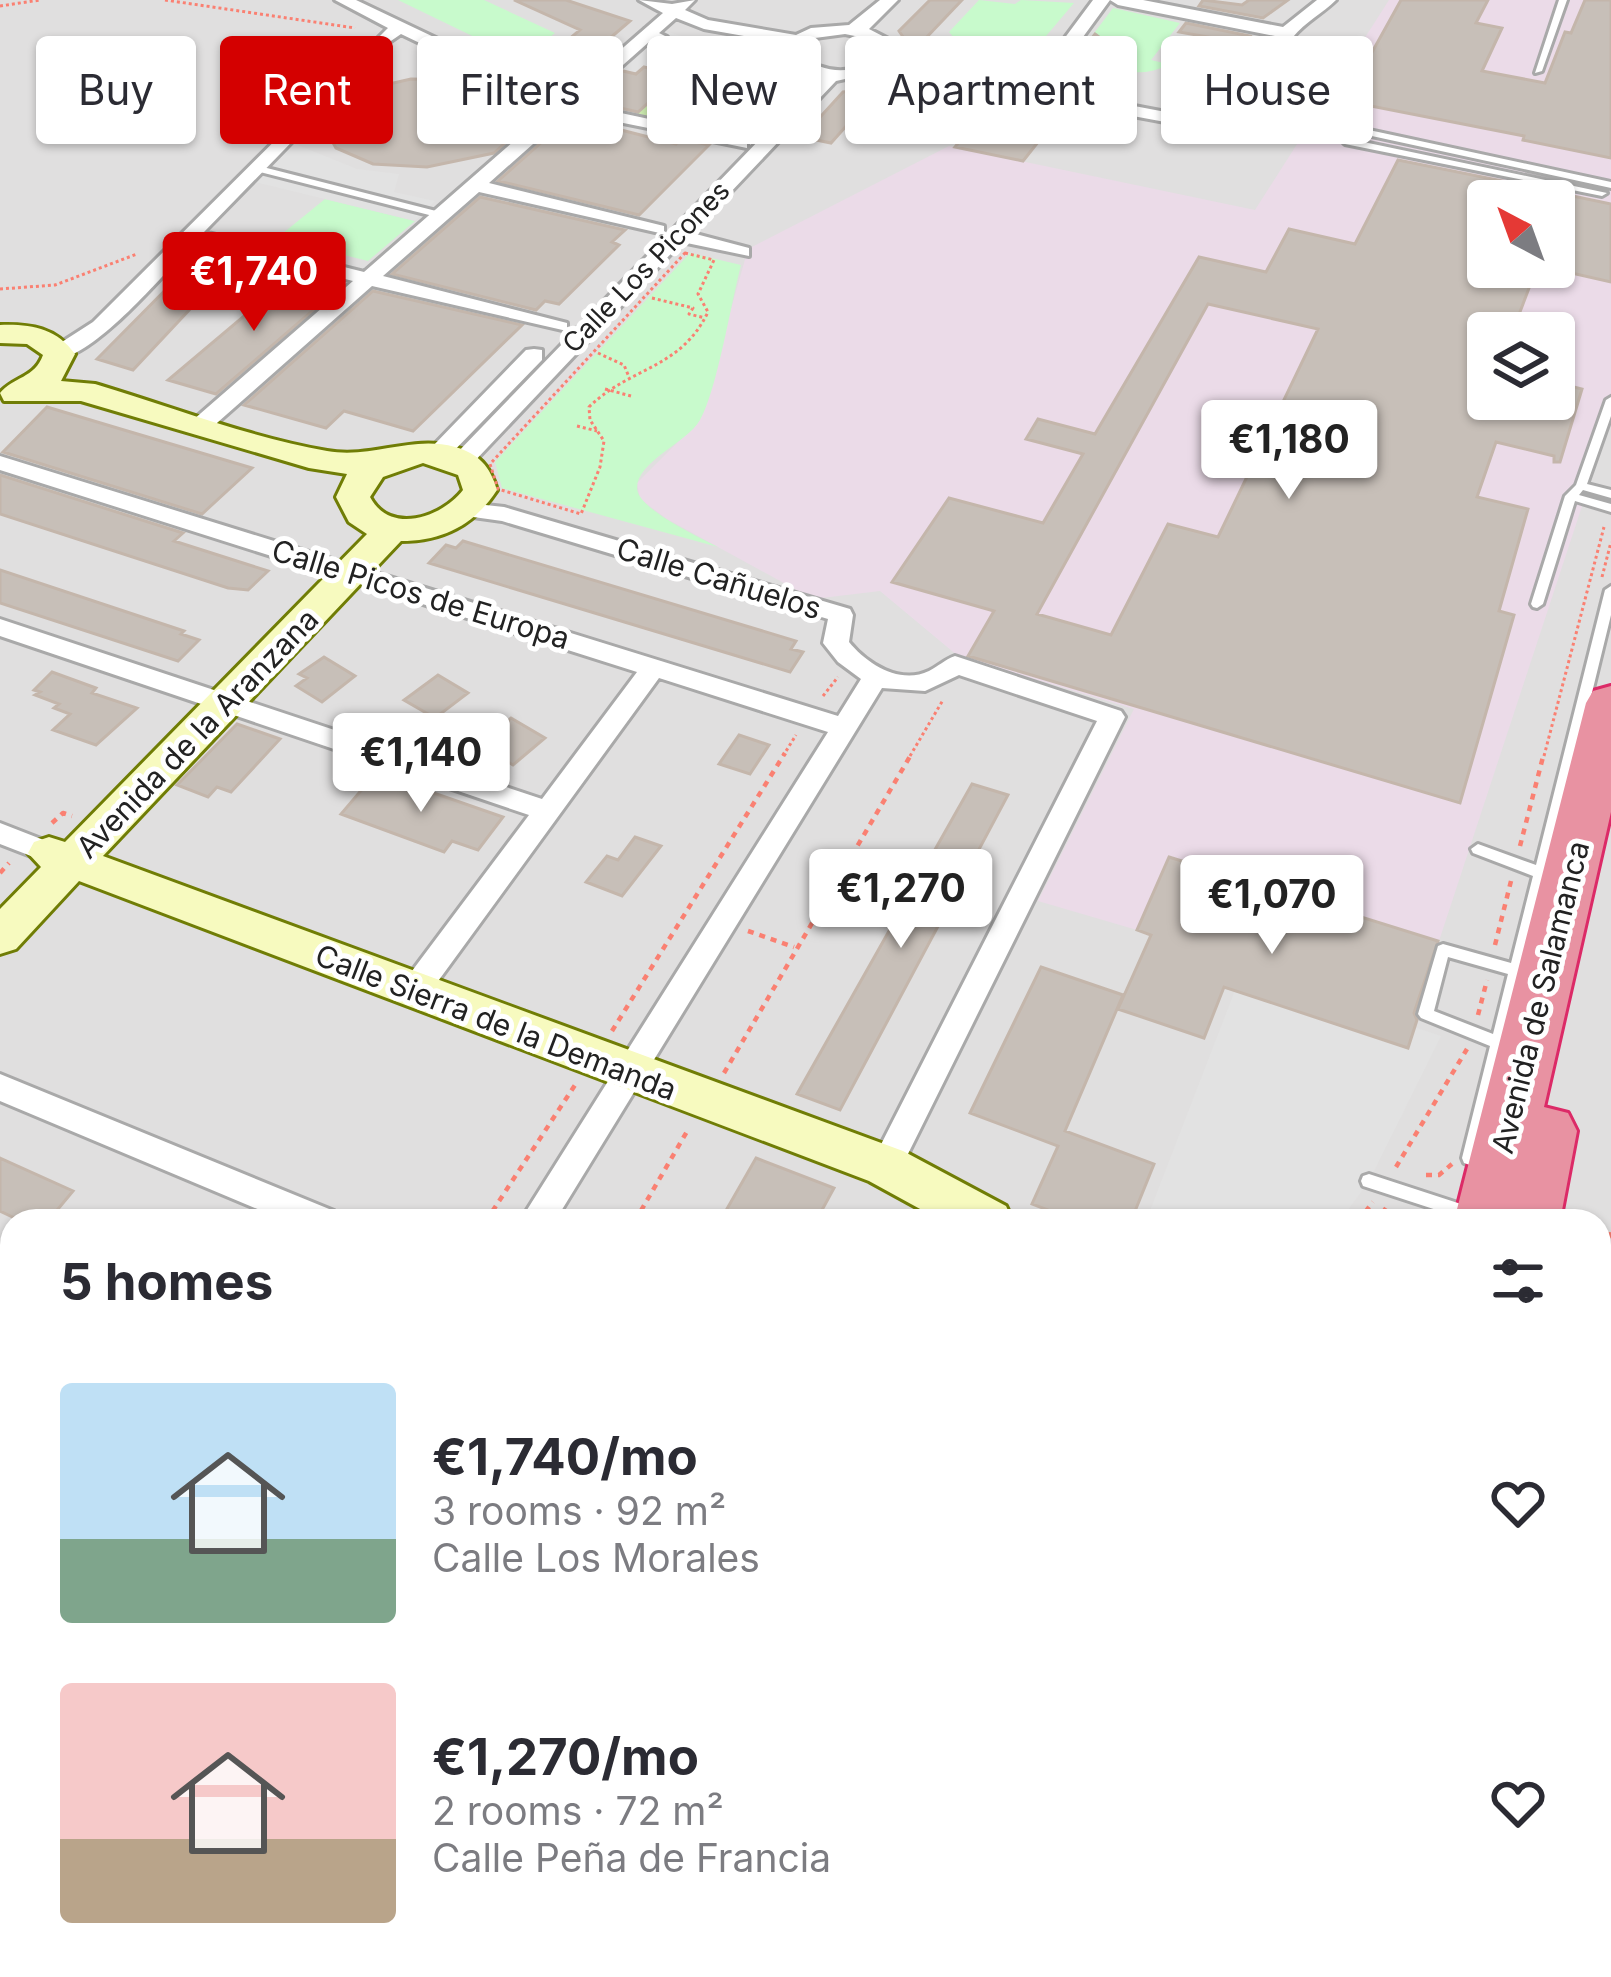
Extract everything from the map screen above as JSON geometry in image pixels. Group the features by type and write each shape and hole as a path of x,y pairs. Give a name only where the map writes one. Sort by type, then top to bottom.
{"highway":[{"name":"Avenida de Salamanca","path":"1466,1209 1611,703"},
{"name":"Avenida de Salamanca","path":"1531,1209 1611,829"}],"street":[{"path":"343,0 417,41"},
{"path":"647,0 679,5 704,24 764,36"},
{"path":"860,29 890,0"},
{"path":"1075,36 1102,0"},
{"path":"1118,0 1286,33"},
{"path":"1137,113 1172,120 1209,119 1242,105 1286,33 1328,0"},
{"path":"623,62 655,37 679,5"},
{"path":"804,36 860,29 874,36"},
{"path":"8,396 51,352 113,313 395,31"},
{"path":"821,73 845,74"},
{"name":"Calle Los Picones","path":"450,457 667,233 832,75"},
{"path":"201,425 522,144"},
{"name":"Calle Los Picones","path":"450,457 560,328 667,233 740,144"},
{"path":"475,185 742,252"},
{"path":"182,242 368,279 560,328"},
{"path":"0,334 51,352 83,391"},
{"path":"8,396 83,391 354,471 405,455 450,457 479,479 483,507 431,527 381,525 356,507 354,471"},
{"name":"Calle Picos de Europa","path":"0,463 843,727"},
{"name":"Calle Cañuelos","path":"483,507 842,615 836,643 848,661 874,679"},
{"name":"Avenida de la Aranzana","path":"0,937 60,858 381,525"},
{"path":"0,627 548,811"},
{"path":"543,1209 612,1065 874,679 920,681 947,673 955,665 1112,717 886,1166"},
{"path":"413,991 656,666"},
{"name":"Calle Sierra de la Demanda","path":"0,833 886,1166 966,1209"},
{"name":"Avenida de la Aranzana","path":"0,902 60,858"},
{"path":"0,1087 293,1209"}],"lane":[{"path":"1538,71 1564,0"},
{"path":"1359,144 1563,180"},
{"path":"255,168 441,215"},
{"path":"1575,182 1611,185"},
{"path":"1575,183 1611,195"},
{"path":"1537,604 1611,400"},
{"path":"1576,491 1611,494"},
{"path":"1576,491 1611,508"},
{"path":"1468,1167 1611,590"},
{"path":"1478,849 1540,873"},
{"path":"1498,1043 1426,1014 1443,950 1516,970"},
{"path":"1369,1181 1463,1209"}],"path":[{"path":"0,6 40,0"},
{"path":"165,0 395,31"},
{"path":"0,290 72,284 153,248 182,242"},
{"path":"685,253 714,260 698,294 708,312 705,318 686,352 604,388 589,407 604,441 600,467 581,514 498,489 490,464 685,253"},
{"path":"645,296 693,308 689,314 705,318"},
{"path":"594,352 624,365 629,377"},
{"path":"604,388 631,396"},
{"path":"578,426 597,430"},
{"path":"0,859 10,862 0,873"},
{"path":"743,929 795,948"},
{"path":"496,1209 612,1065"},
{"path":"642,1209 707,1102"}],"shaded area":[{"path":"0,0 1611,0 1611,1209 0,1209"},
{"path":"1389,0 1611,0 1611,418 1439,941 1170,857 1137,930 1038,901 1134,709 958,656 880,591 813,599 667,519 640,499 637,483 699,421 748,249 949,146 1255,210 1297,144 1373,144 1373,36 1366,36"},
{"path":"647,43 647,67 636,74 623,71 623,65"},
{"path":"295,144 357,169 399,174 394,192 435,201 415,221 255,182"},
{"path":"1244,967 1251,996 1408,1048 1414,1027 1441,1036 1369,1181 1349,1209 1151,1209"}],"green space":[{"path":"398,0 484,0 555,33 551,36 472,36"},
{"path":"979,0 1074,3 1046,36 953,36 949,32"},
{"path":"1113,8 1180,23 1170,36 1161,36 1161,47 1151,60 1161,62 1161,68 1146,72 1137,72 1137,36 1092,36"},
{"path":"325,199 415,221 368,261 277,238"},
{"path":"690,253 741,265 723,346 700,420 645,469 637,488 658,514 718,547 502,488 495,462"}],"building":[{"path":"514,0 566,0 630,21 612,36 573,36 580,30"},
{"path":"930,0 962,0 928,36 902,36 899,31"},
{"path":"1203,0 1242,5 1249,0 1288,0 1263,18 1199,6"},
{"path":"1401,0 1488,0 1476,23 1502,28 1482,71 1545,83 1565,32 1571,33 1585,0 1611,0 1611,158 1373,106 1373,50"},
{"path":"1186,23 1250,36 1202,36 1179,32"},
{"path":"647,68 647,104 638,112 623,109 623,71 636,74"},
{"path":"417,79 417,144 504,144 494,153 427,167 373,164 336,148 334,144 393,144 393,83"},
{"path":"843,92 845,127 831,143 821,141 821,116"},
{"path":"623,130 647,137 647,144 709,145 639,215 498,181 540,144 623,144"},
{"path":"957,144 1036,144 1023,161 955,147"},
{"path":"1398,160 1497,180 1467,180 1467,288 1529,288 1520,312 1467,312 1467,420 1573,420 1560,462 1554,462 1554,456 1496,442 1477,497 1528,509 1499,611 1514,615 1460,803 968,656 994,611 892,582 949,498 1043,523 1083,454 1026,439 1038,419 1095,434 1199,257 1266,272 1289,229 1355,244","holes":["1208,304 1318,329 1218,537 1168,524 1111,635 1037,614"]},
{"path":"1575,196 1611,204 1611,282 1575,274"},
{"path":"480,197 625,230 612,242 619,245 559,304 545,301 536,310 392,274"},
{"path":"201,254 236,260 133,370 97,359"},
{"path":"293,275 340,287 216,394 168,380"},
{"path":"373,291 522,325 413,431 344,411 326,428 244,405"},
{"path":"47,407 252,468 202,514 3,452"},
{"path":"0,475 183,533 174,541 268,571 248,590 228,588 0,514"},
{"path":"463,541 796,641 791,649 803,652 790,672 429,563 446,545 456,548"},
{"path":"0,570 199,640 178,661 0,603"},
{"path":"324,657 355,676 322,702 296,686 307,678 299,674"},
{"path":"52,672 96,688 92,693 137,708 96,745 53,730 70,714 54,708 59,704 35,695 40,692 34,690"},
{"path":"438,675 468,693 435,718 404,700"},
{"path":"511,718 545,738 513,765 478,744"},
{"path":"237,724 280,739 231,792 217,787 208,797 177,785"},
{"path":"739,735 769,745 750,774 719,764"},
{"path":"376,773 503,817 478,850 452,841 444,852 341,814"},
{"path":"972,784 1008,795 840,1110 797,1094"},
{"path":"635,837 661,846 622,896 586,882 607,856 618,860"},
{"path":"1169,857 1438,941 1414,1013 1417,1020 1408,1048 1224,987 1204,1038 1118,1009 1151,935 1137,930"},
{"path":"1041,967 1123,995 1065,1131 1154,1164 1136,1209 1045,1209 1032,1204 1058,1146 970,1113"},
{"path":"0,1158 73,1191 58,1209 0,1209"},
{"path":"756,1158 834,1188 823,1209 727,1209"}]}
